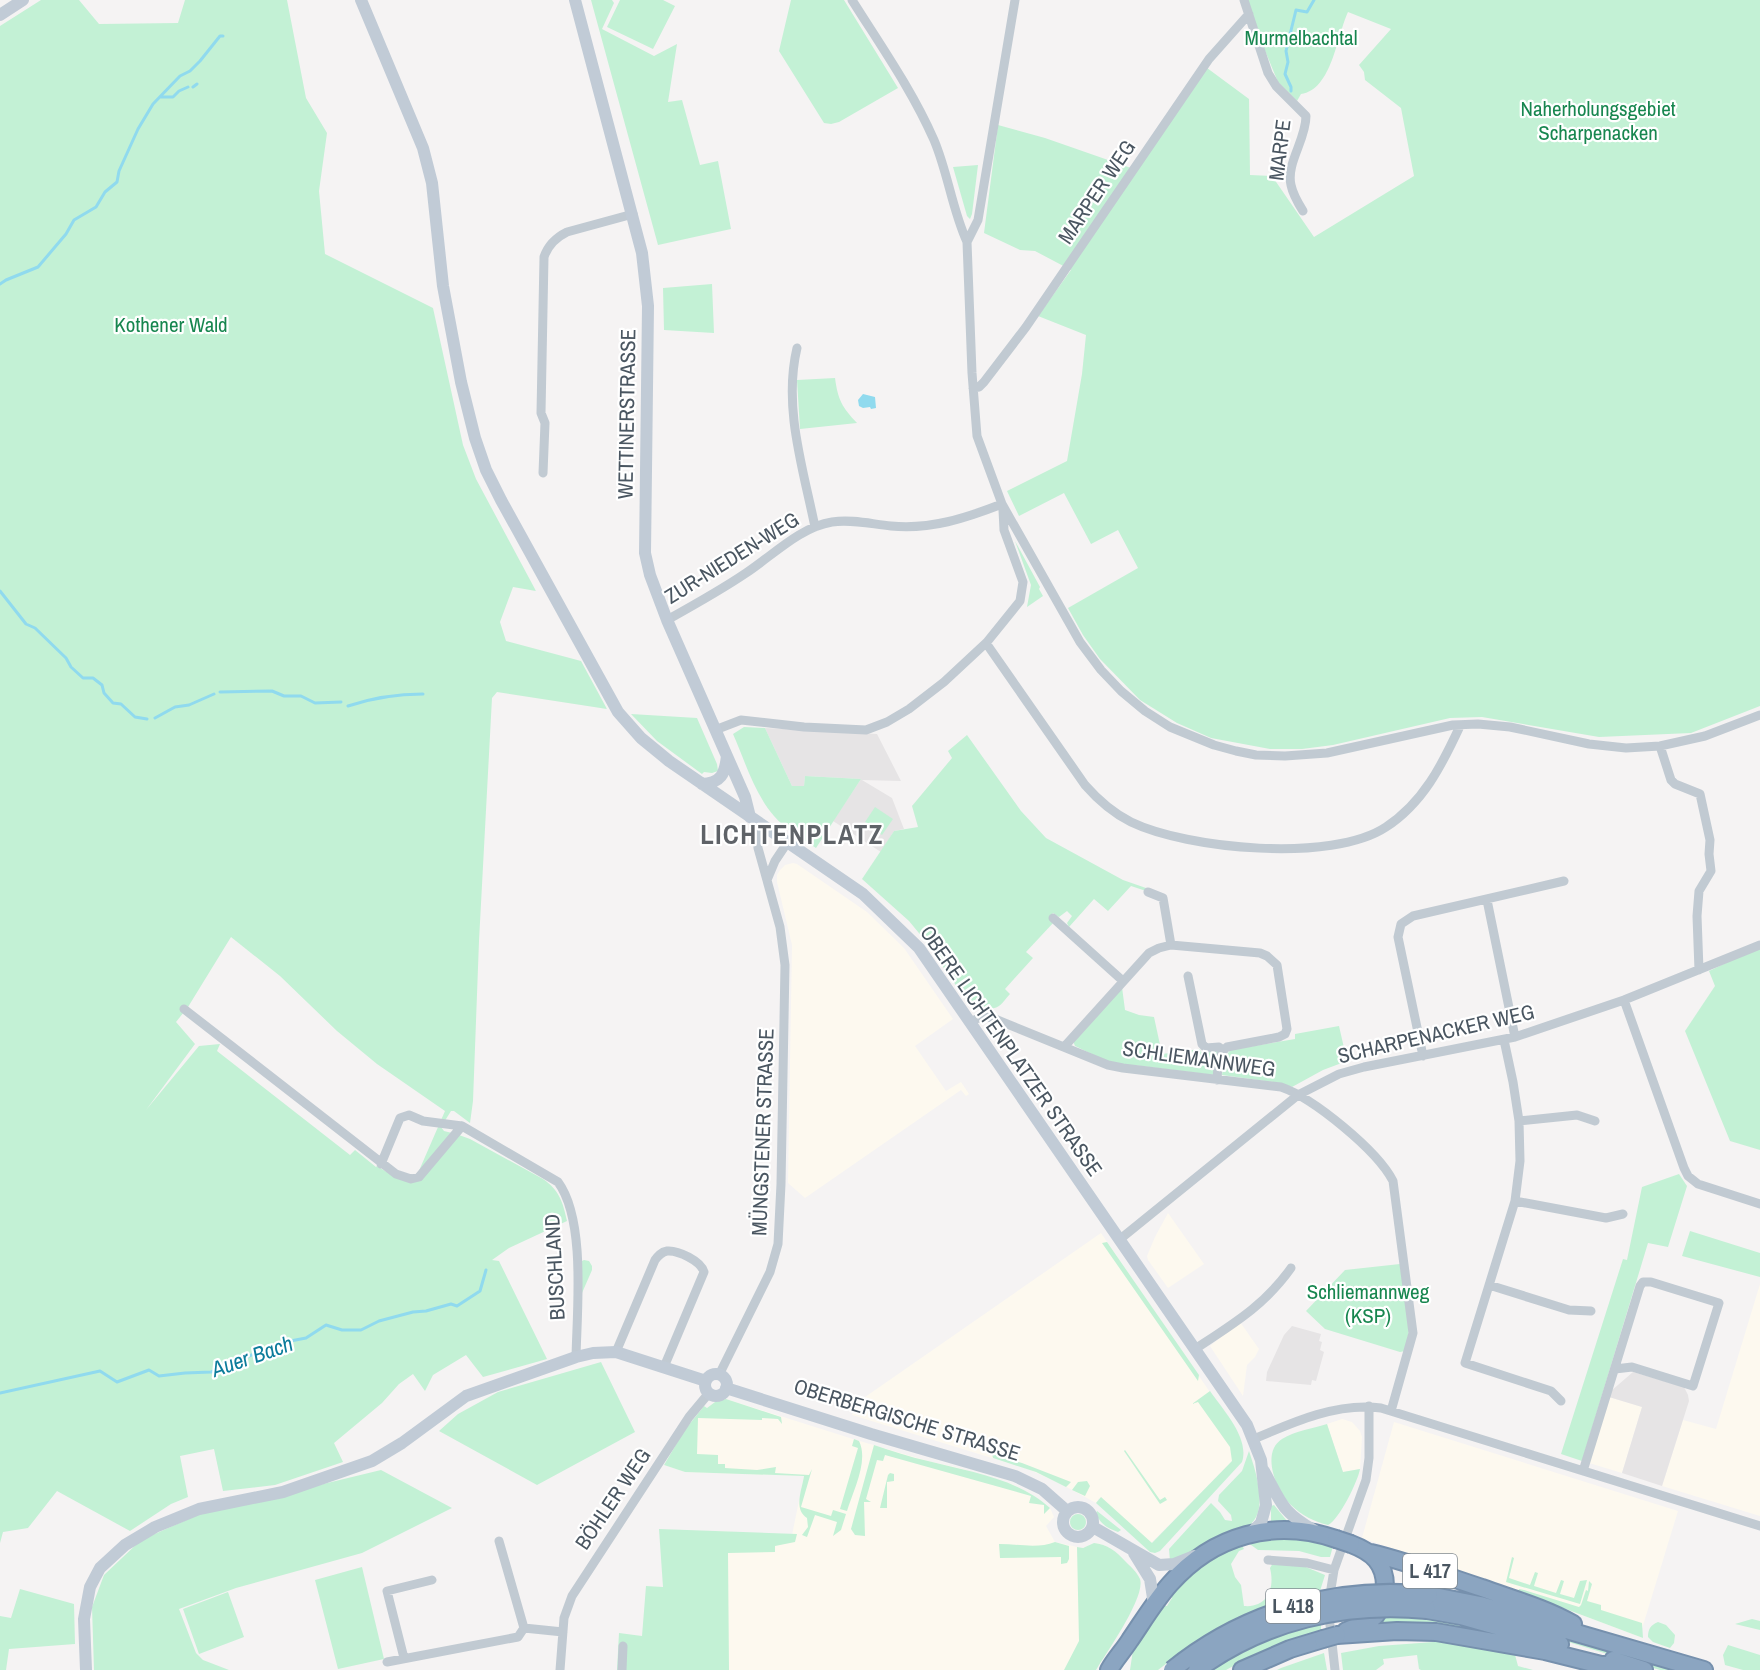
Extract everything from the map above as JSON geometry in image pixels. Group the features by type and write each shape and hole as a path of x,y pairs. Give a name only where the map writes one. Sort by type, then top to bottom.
{"highway":[{"name":"L 417","path":"1109,1670 1154,1604 1180,1574 1207,1552 1244,1535 1279,1530 1317,1532 1371,1553 1544,1610 1602,1641 1704,1670"},
{"name":"L 417","path":"1242,1670 1290,1649 1330,1637 1375,1616 1382,1605 1385,1593 1384,1572 1381,1564 1371,1553"},
{"name":"L 418","path":"1172,1670 1197,1650 1221,1636 1290,1607 1321,1599 1364,1593 1396,1592 1478,1620 1623,1664"},
{"name":"L 418","path":"1197,1670 1233,1647 1308,1618 1360,1609 1397,1608 1428,1602 1480,1605 1602,1641"},
{"name":"L 417","path":"1330,1637 1397,1631 1436,1632 1545,1651 1601,1665 1623,1664 1644,1670"},
{"name":"L 417","path":"1124,1670 1128,1643"}],"street":[{"path":"0,15 23,0"},
{"name":"OBERE LICHTENPLATZER STRASSE","path":"361,0 423,148 432,183 451,336 475,438 486,470 618,712 641,738 669,761 863,894 919,948 1244,1419 1254,1439 1263,1470"},
{"name":"WETTINERSTRASSE","path":"575,0 642,253 648,306 645,553 650,575 667,620 753,820"},
{"path":"852,0 921,113 947,178 958,223 967,242 970,352 977,436 1002,504 1080,642 1101,670 1145,711 1170,727 1214,745 1256,755 1285,756 1327,753 1453,725 1478,724 1510,727 1589,744 1626,748 1660,746 1706,736 1760,716"},
{"path":"967,242 978,220 1015,0"},
{"name":"MARPE","path":"1244,0 1268,73 1276,86 1306,116 1304,136 1292,169 1291,183 1294,196 1303,211"},
{"name":"MARPER WEG","path":"973,388 979,387 984,382 1026,327 1209,59 1249,14"},
{"path":"543,473 545,423 541,413 546,249 558,236 567,232 633,214"},
{"name":"ZUR-NIEDEN-WEG","path":"797,348 792,369 794,418 815,526"},
{"path":"715,730 741,720 804,727 866,730 906,711 944,682 986,643 1020,601 1023,592 1023,582 1004,530 1002,504"},
{"name":"ZUR-NIEDEN-WEG","path":"667,620 744,575 815,526 848,521 891,526 930,526 957,520 1002,504"},
{"path":"986,643 1085,785 1099,801 1114,813 1134,823 1169,834 1212,843 1261,848 1299,848 1337,846 1363,839 1385,828 1415,802 1442,765 1460,726"},
{"path":"1660,746 1671,780 1675,784 1700,794 1710,840 1711,871 1699,891 1697,916 1699,970"},
{"path":"702,784 710,784 719,780 725,770 727,756"},
{"name":"MÜNGSTENER STRASSE","path":"719,1375 770,1272 778,1244 782,1184 785,965 780,927 766,880 753,820"},
{"path":"766,880 787,843"},
{"path":"1423,1056 1398,930 1406,919 1564,881"},
{"path":"1148,892 1163,898 1171,945"},
{"path":"1487,900 1515,1037"},
{"path":"1068,916 1057,921 1123,981"},
{"path":"1064,1047 1149,953 1171,945 1254,951 1267,956 1277,965 1287,1029 1280,1037 1227,1047 1219,1058 1217,1080"},
{"name":"SCHARPENACKER WEG","path":"1119,1240 1298,1095 1339,1074 1515,1037 1624,999 1760,945"},
{"path":"1188,976 1203,1044 1206,1048 1219,1047 1223,1050"},
{"path":"1624,999 1688,1176 1698,1185 1760,1204"},
{"path":"184,1009 396,1174 415,1178 419,1176 462,1126"},
{"name":"SCHLIEMANNWEG","path":"971,1022 977,1017 986,1016 1116,1066 1281,1087 1298,1095 1360,1141 1388,1171 1393,1181 1413,1333 1391,1411"},
{"path":"1504,1040 1519,1121 1520,1161 1515,1200 1465,1363 1551,1390 1562,1401"},
{"name":"BUSCHLAND","path":"381,1164 400,1118 409,1115 423,1121 462,1126 558,1182 566,1192 572,1214 577,1257 576,1357"},
{"path":"1519,1121 1577,1115 1595,1121"},
{"path":"1515,1200 1606,1218 1623,1214"},
{"path":"616,1352 655,1260 663,1252 669,1251 696,1261 704,1272 664,1367"},
{"path":"1195,1349 1261,1302 1279,1285 1291,1268"},
{"path":"1583,1471 1639,1289 1643,1282 1652,1282 1719,1302 1693,1386 1632,1367 1615,1369"},
{"path":"1489,1285 1569,1310 1591,1311"},
{"path":"86,1670 85,1612 95,1576 116,1552 140,1535 199,1509 283,1492 351,1470 395,1448 466,1396 576,1357 593,1353 616,1352 664,1367 707,1387 718,1395 726,1388 725,1380 719,1375 711,1375 707,1387"},
{"name":"BÖHLER WEG","path":"560,1670 568,1605 587,1571 707,1387"},
{"name":"OBERBERGISCHE STRASSE","path":"726,1388 1015,1476 1042,1489 1067,1511"},
{"path":"1254,1439 1278,1428 1334,1410 1351,1406 1369,1407 1391,1411 1760,1526"},
{"path":"1335,1670 1328,1607 1334,1569 1366,1480 1369,1458 1369,1407"},
{"path":"1263,1470 1282,1506 1299,1522 1317,1532"},
{"path":"1244,1535 1261,1523 1265,1512 1263,1470"},
{"path":"1072,1507 1085,1508 1092,1515 1093,1527 1082,1537 1072,1536 1064,1528 1062,1521 1067,1511 1072,1507"},
{"path":"1093,1527 1119,1540 1132,1551 1155,1564 1165,1566 1174,1564 1207,1552"},
{"path":"387,1662 518,1637 524,1628 499,1541"},
{"path":"1132,1551 1150,1579 1154,1604"},
{"path":"1268,1560 1307,1563 1334,1569"},
{"path":"404,1658 387,1591 432,1580"},
{"path":"524,1628 563,1632"},
{"path":"622,1670 623,1646"}],"shaded area":[{"path":"765,728 877,734 901,781 862,780 892,798 904,829 894,831 881,852 833,821 861,779 805,776 804,786 792,786"},
{"path":"793,863 867,912 904,948 953,1019 915,1046 946,1091 961,1082 969,1094 966,1096 961,1090 805,1198 788,1183 792,945 777,882 780,870 785,865"},
{"path":"1168,1213 1204,1264 1168,1288 1147,1256"},
{"path":"1101,1233 1240,1436 1232,1461 1151,1543 1099,1498 1096,1503 1028,1469 852,1415 855,1404"},
{"path":"1760,1284 1760,1516 1662,1486 1683,1420 1716,1429"},
{"path":"1240,1322 1259,1349 1247,1365 1243,1396 1210,1346"},
{"path":"1292,1326 1321,1334 1320,1350 1324,1352 1316,1381 1312,1380 1311,1385 1266,1381 1267,1372 1284,1335"},
{"path":"1633,1372 1684,1387 1688,1395 1689,1401 1662,1486 1622,1473 1642,1407 1609,1397 1611,1391"},
{"path":"1609,1397 1642,1407 1622,1473 1589,1463"},
{"path":"726,1399 853,1439 1012,1484 1050,1508 1054,1517 1046,1526 1055,1542 1082,1548 1098,1543 1110,1548 1083,1670 722,1670 716,1531 792,1535 804,1476 685,1472 664,1465 704,1406 707,1408 715,1402"},
{"path":"1342,1419 1352,1422 1360,1431 1362,1437 1360,1469 1343,1472 1327,1424"},
{"path":"1394,1422 1678,1511 1641,1632 1643,1638 1518,1591 1362,1538"}],"green space":[{"name":"Kothener Wald","path":"41,0 79,0 99,24 178,23 185,0 287,0 306,98 327,133 319,191 325,254 433,308 463,445 476,479 536,591 513,587 500,622 506,641 581,661 607,709 497,692 492,698 473,1101 470,1123 451,1111 441,1127 444,1131 452,1133 418,1173 445,1111 377,1064 337,1031 280,976 231,937 188,1007 176,1022 195,1044 146,1110 199,1046 220,1044 217,1051 350,1155 355,1150 376,1167 398,1178 410,1181 421,1179 459,1135 543,1179 560,1197 567,1221 509,1248 492,1260 499,1261 547,1359 483,1377 466,1355 433,1375 425,1391 413,1374 334,1443 343,1462 275,1485 223,1491 214,1449 180,1456 188,1497 171,1504 130,1531 57,1491 28,1528 3,1532 0,1543 0,26"},
{"path":"591,0 612,0 614,3 602,29 654,56 677,44 668,102 682,100 700,165 718,161 731,229 658,245"},
{"path":"620,0 663,0 675,6 653,49 607,27"},
{"path":"791,0 844,0 898,88 839,122 824,123 779,51"},
{"path":"1244,0 1760,0 1760,706 1691,733 1599,737 1482,717 1450,718 1333,745 1302,749 1270,749 1211,738 1177,723 1140,700 1100,659 1068,608 1138,568 1118,530 1091,544 1064,493 1019,516 1007,491 1067,461 1082,374 1086,335 1038,316 1071,270 1035,251 1020,250 984,233 998,125 1045,138 1131,168 1203,65 1249,99 1250,175 1272,176 1314,237 1414,176 1401,108 1365,80 1364,72 1359,65 1391,29 1348,12 1327,72 1320,83 1301,94 1297,101 1278,82"},
{"path":"978,165 970,219 967,216 953,167"},
{"path":"712,284 714,333 664,330 663,288"},
{"path":"835,378 842,403 857,423 800,429 797,380"},
{"path":"1015,541 1043,596 1027,607 1031,585"},
{"path":"631,714 697,718 718,771 702,774 657,741"},
{"path":"744,727 765,728 792,786 804,786 805,776 861,779 816,848 783,825 761,797 733,734"},
{"path":"967,735 1021,811 1046,838 1123,880 1146,888 1146,891 1131,886 1108,911 1094,899 1069,927 1067,923 1072,916 1067,911 1059,917 1053,913 1049,918 1054,922 1026,952 1033,958 1005,989 1010,994 999,1006 993,1008 976,1007 969,1004 909,921 862,879 894,831 918,827 912,806 952,758 948,751"},
{"path":"875,807 893,819 882,835 865,822"},
{"path":"1760,947 1760,1150 1730,1141 1685,1031 1715,986 1709,971"},
{"path":"1122,987 1125,1010 1154,1017 1162,1054 1200,1049 1201,1052 1218,1050 1214,1075 1119,1064 1075,1046 1073,1041"},
{"path":"1339,1026 1347,1061 1323,1070 1292,1087 1280,1083 1222,1075 1224,1059 1230,1050 1295,1039 1295,1034"},
{"path":"1679,1174 1687,1186 1668,1247 1648,1243 1582,1461 1561,1454 1623,1259 1627,1260 1642,1187"},
{"path":"1690,1231 1760,1253 1760,1277 1682,1256"},
{"path":"1107,1242 1199,1375 1198,1381 1102,1243"},
{"path":"582,1261 589,1261 592,1270 582,1293"},
{"name":"Schliemannweg (KSP)","path":"1400,1264 1409,1331 1405,1351 1400,1352 1325,1329 1306,1311 1345,1270"},
{"path":"601,1362 635,1432 537,1485 439,1431 458,1414 498,1392"},
{"path":"1210,1391 1239,1434 1242,1443 1242,1462 1160,1551 1150,1552 1096,1503 1101,1497 1152,1543 1232,1461 1230,1447 1198,1402 1192,1404"},
{"path":"726,1399 781,1417 782,1424 778,1419 698,1418 697,1454 718,1455 718,1464 725,1464 725,1468 757,1470 776,1467 775,1473 809,1475 812,1469 801,1507 831,1516 833,1510 846,1514 841,1530 833,1536 837,1522 815,1515 807,1537 802,1535 808,1527 807,1518 800,1510 799,1504 804,1476 685,1472 664,1465 684,1431 704,1406 707,1408 715,1402"},
{"path":"1327,1424 1343,1472 1360,1469 1347,1500 1328,1525 1308,1518 1291,1505 1276,1482 1271,1463 1275,1445 1282,1439"},
{"path":"854,1439 859,1441 862,1458 859,1476 847,1511 840,1509 858,1448 852,1446"},
{"path":"874,1445 992,1477 1023,1490 1050,1508 1044,1514 1044,1505 1029,1503 1031,1496 885,1455 883,1461 877,1460 866,1499 871,1502 864,1502 865,1536 855,1535 851,1529"},
{"path":"1125,1450 1160,1500 1165,1497 1167,1500 1160,1504"},
{"path":"1249,1451 1258,1481 1260,1502 1254,1521 1247,1527 1170,1561 1169,1549 1211,1503 1225,1520 1232,1521 1231,1515 1218,1501 1219,1495 1242,1471"},
{"path":"992,1454 1071,1482 1066,1487 1036,1472 993,1458"},
{"path":"381,1470 452,1508 362,1553 236,1588 179,1609 196,1653 203,1660 229,1670 94,1670 92,1607 104,1575 141,1540 200,1514"},
{"path":"894,1474 894,1481 887,1482 887,1508 880,1508 888,1475"},
{"path":"1087,1481 1090,1486 1085,1496 1072,1490 1078,1482"},
{"path":"1274,1505 1287,1523 1271,1523 1271,1506"},
{"path":"1097,1511 1121,1530 1118,1532 1104,1525"},
{"path":"1075,1514 1081,1514 1086,1522 1084,1528 1075,1530 1070,1525 1070,1519"},
{"path":"659,1529 797,1534 795,1542 775,1546 775,1552 728,1553 729,1670 617,1670 619,1633 642,1636 646,1586 663,1587"},
{"path":"1291,1534 1333,1546 1330,1557 1299,1551 1258,1550 1247,1542"},
{"path":"1055,1542 1069,1546 1067,1563 1061,1564 1061,1557 1000,1558 999,1544 1035,1546"},
{"path":"1240,1542 1244,1549 1239,1551 1231,1564 1235,1577 1241,1585 1244,1606 1259,1604 1268,1595 1271,1583 1270,1568 1273,1563 1301,1565 1325,1575 1320,1591 1275,1603 1223,1625 1188,1647 1158,1670 1130,1670 1133,1650 1162,1606 1167,1606 1172,1598 1169,1594 1204,1561"},
{"path":"1094,1543 1107,1547 1122,1558 1139,1576 1140,1587 1131,1611 1096,1670 1064,1670 1079,1641 1077,1547 1083,1548"},
{"path":"1512,1557 1514,1558 1509,1578 1530,1585 1535,1572 1538,1573 1534,1586 1556,1593 1561,1580 1564,1581 1560,1594 1574,1598 1580,1581 1587,1580 1580,1604 1506,1582"},
{"path":"362,1567 384,1659 338,1669 315,1580"},
{"path":"1589,1581 1592,1584 1587,1601 1601,1605 1601,1610 1642,1623 1643,1638 1518,1591 1519,1589 1524,1590 1579,1607 1586,1590 1588,1591"},
{"path":"20,1589 74,1604 75,1644 9,1649 6,1670 0,1670 0,1616 11,1618"},
{"path":"228,1592 244,1637 199,1654 183,1609"},
{"path":"1456,1605 1676,1670 1660,1670 1503,1622"},
{"path":"1384,1617 1454,1624 1521,1641 1384,1626 1381,1620"},
{"path":"1752,1619 1760,1621 1760,1630 1735,1624"},
{"path":"1658,1622 1666,1625 1675,1635 1674,1643 1670,1648 1653,1642 1648,1637 1650,1628"},
{"path":"1321,1624 1321,1630 1257,1653 1226,1670 1212,1670 1264,1642"},
{"path":"1447,1641 1514,1651 1518,1666 1533,1670 1421,1670 1417,1655 1383,1659 1384,1664 1376,1670 1343,1670 1341,1653 1379,1646"},
{"path":"1728,1645 1760,1655 1760,1670 1743,1670 1725,1665 1723,1655"},
{"path":"1324,1653 1327,1670 1277,1670 1281,1668"}],"water":[{"path":"863,394 875,397 876,408 859,406 858,400"}],"waterway":[{"path":"1291,91 1285,74 1288,62 1286,51 1296,10 1307,12 1314,0"},
{"path":"0,284 38,267 66,234 74,220 96,207 105,192 117,182 119,171 138,129 153,104 180,76 190,71 220,36 223,36"},
{"path":"193,87 197,84"},
{"path":"160,97 173,97 188,87"},
{"path":"0,591 26,624 35,628 83,678 93,678 102,685 104,693 113,703 121,704 135,717 147,719"},
{"path":"220,692 272,691 284,696 301,696 315,703 341,702"},
{"path":"155,718 175,707 189,705 214,694"},
{"path":"348,706 385,697 423,694"},
{"name":"Auer Bach","path":"0,1393 100,1371 117,1382 149,1370 159,1376 211,1372 280,1343 306,1338 326,1325 342,1330 361,1330 379,1321 413,1312 451,1304 457,1306 480,1291 486,1270"}],"district":[{"name":"LICHTENPLATZ","path":"792,835"}],"park label":[{"name":"Murmelbachtal","path":"1301,38"},
{"name":"Naherholungsgebiet Scharpenacken","path":"1598,121"}]}
